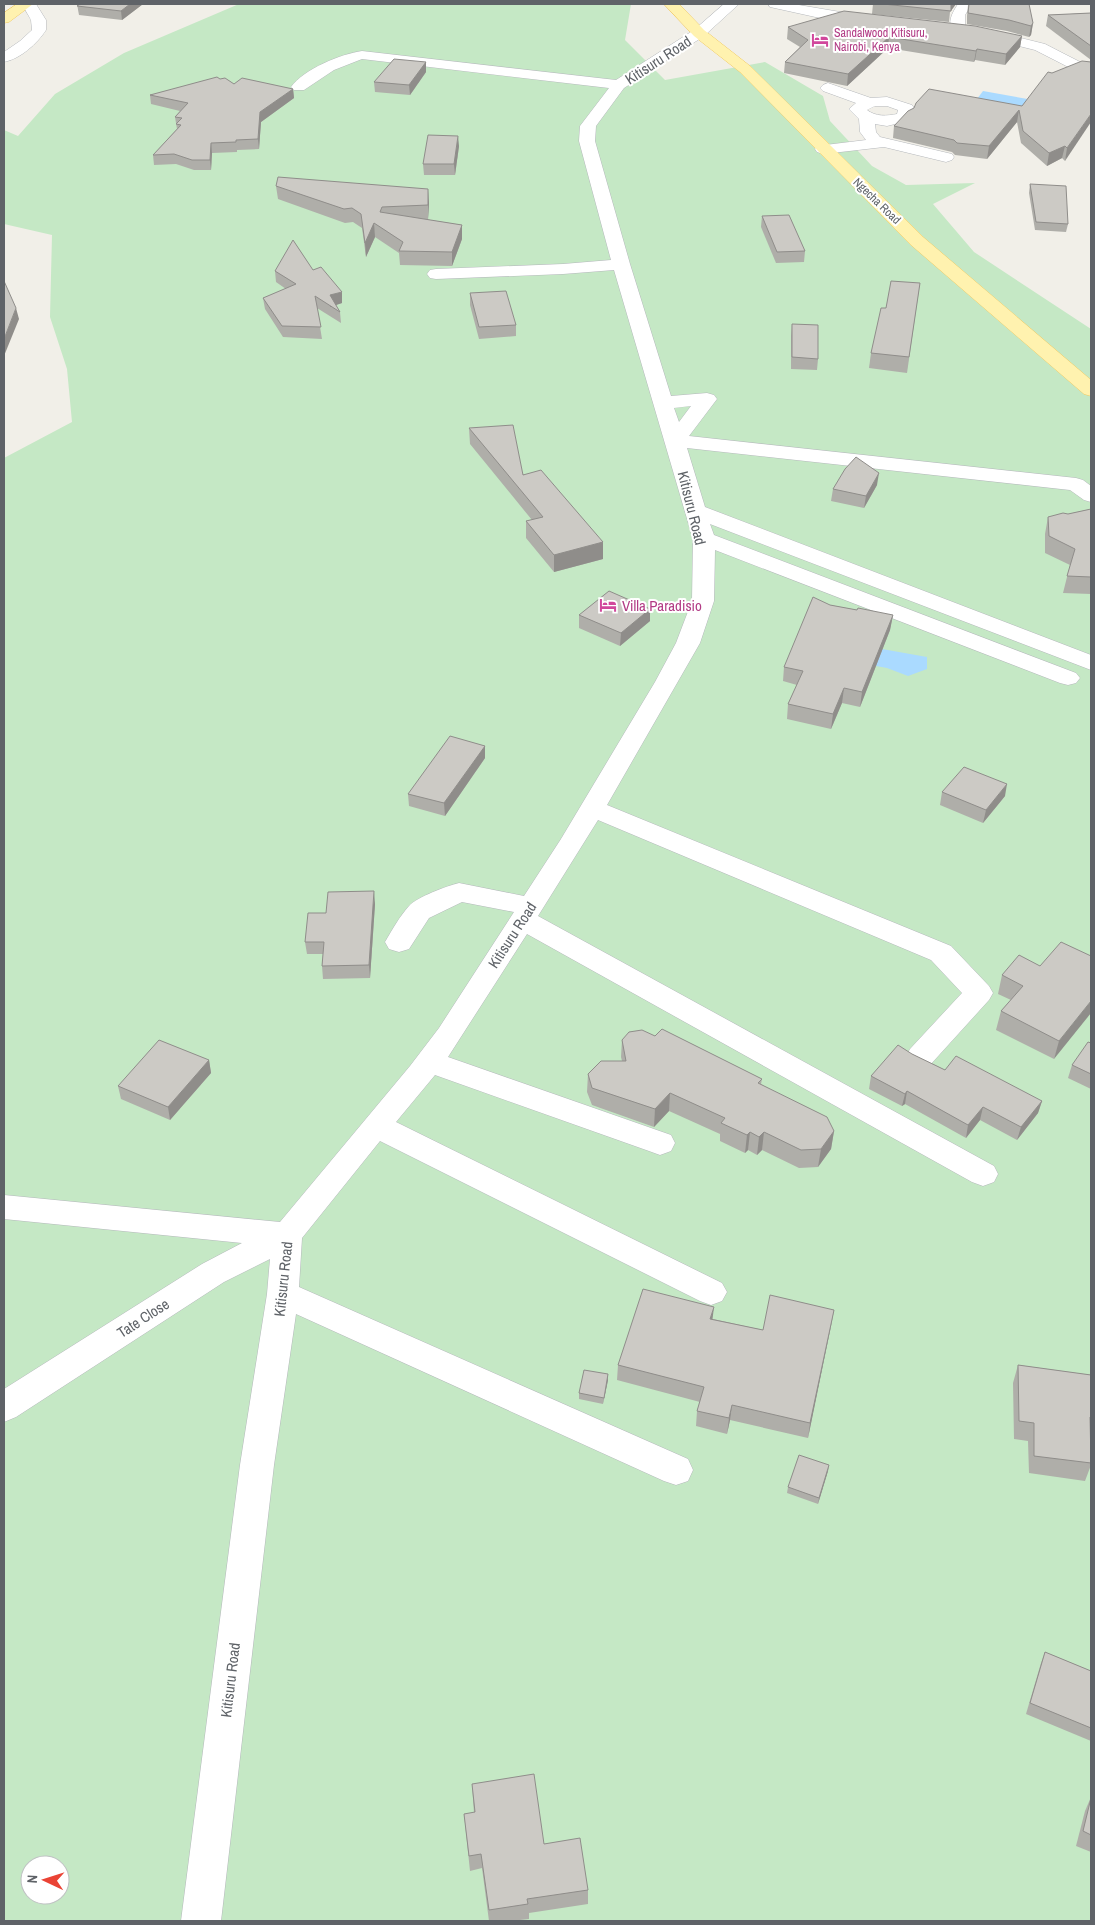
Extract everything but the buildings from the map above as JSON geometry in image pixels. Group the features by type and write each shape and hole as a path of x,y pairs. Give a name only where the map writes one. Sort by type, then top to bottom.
{"main road":[{"path":"4,19 28,4"},
{"name":"Ngecha Road","path":"671,4 699,33 745,69 917,241 1091,390"}],"street":[{"path":"4,58 33,38 39,31 40,26 28,4"},
{"name":"Kitisuru Road","path":"201,1921 257,1465 283,1294 287,1235 450,1035 486,974 527,913 592,808 667,682 691,636 702,600 704,539 621,264 587,141 588,126 620,85 699,33 732,4"},
{"path":"775,4 820,14 877,21"},
{"path":"958,29 958,15 965,4"},
{"path":"940,28 1007,37 1040,47 1081,68 1091,69"},
{"path":"299,87 329,66 362,55 620,85"},
{"path":"828,88 867,110 868,132 870,136 881,143"},
{"path":"823,149 881,143 946,156"},
{"path":"436,274 562,269 621,264"},
{"path":"664,403 707,399 675,441"},
{"path":"675,441 1076,484 1091,496"},
{"path":"696,511 1091,663"},
{"path":"704,539 779,566 1068,678"},
{"path":"592,808 941,953 979,993 920,1057"},
{"path":"399,942 420,911 459,892 527,913 983,1174"},
{"path":"429,1062 660,1143"},
{"path":"376,1125 711,1292"},
{"path":"4,1207 287,1235"},
{"name":"Tate Close","path":"4,1408 213,1272 287,1235"},
{"path":"283,1294 676,1470"}],"green space":[{"path":"239,4 631,4 625,40 665,80 765,62 823,96 830,121 872,166 906,185 975,183 933,204 974,252 1091,329 1091,1921 4,1921 4,458 72,422 67,369 50,317 52,235 4,224 4,130 18,136 55,94 124,53"}],"water":[{"path":"983,91 1039,101 1032,109 977,99"},
{"path":"882,649 927,657 927,669 908,676 887,668 865,664"}],"place":[{"name":"Sandalwood Kitisuru, Nairobi, Kenya","path":"820,40"},
{"name":"Villa Paradisio","path":"608,605"}]}
